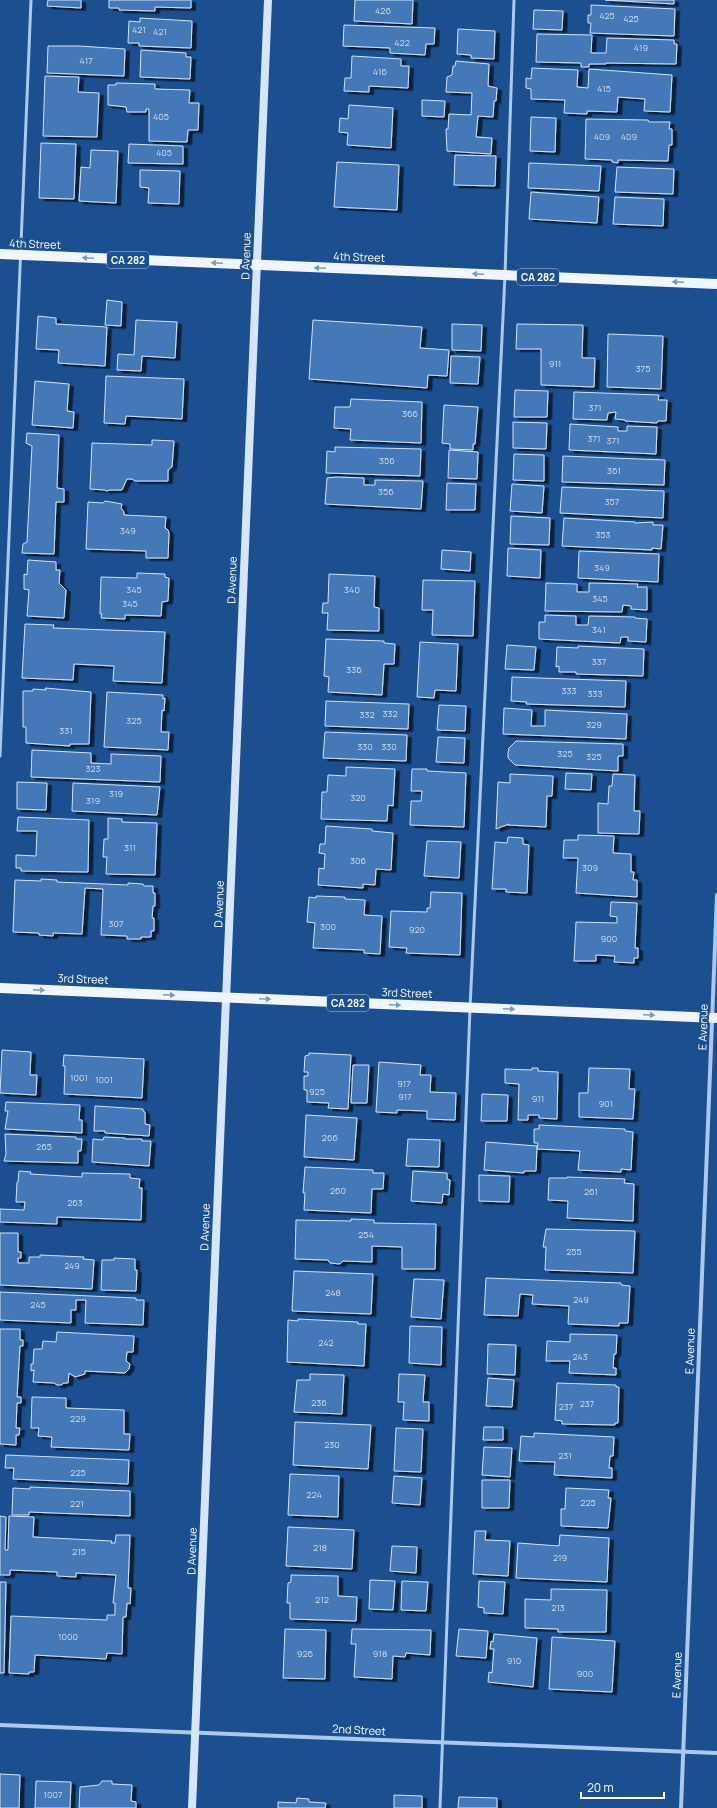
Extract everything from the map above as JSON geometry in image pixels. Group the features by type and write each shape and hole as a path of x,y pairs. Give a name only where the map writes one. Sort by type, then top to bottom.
{"main road":[{"name":"4th Street","path":"0,254 717,284"},
{"name":"3rd Street","path":"0,988 714,1018"}],"street":[{"name":"D Avenue","path":"192,1808 268,0"},
{"name":"E Avenue","path":"681,1808 714,1018 717,895"},
{"name":"2nd Street","path":"0,1725 195,1731 443,1743 717,1753"}],"lane":[{"path":"0,756 31,0"},
{"path":"440,1808 470,1008 505,275 514,0"}],"building":[{"path":"48,0 81,0 81,8 47,6"},
{"path":"109,0 191,0 191,8 155,7 155,11 119,10 119,8 109,8"},
{"path":"355,0 413,0 412,24 354,21"},
{"path":"605,0 674,0 674,4"},
{"path":"591,5 675,9 674,36 590,33 591,23 588,23 588,15 591,15"},
{"path":"534,10 563,11 562,30 533,29"},
{"path":"140,18 192,21 191,48 139,46 139,43 128,43 129,21 140,22"},
{"path":"344,25 435,28 434,44 426,44 425,55 390,53 390,48 343,46"},
{"path":"458,29 495,31 494,59 471,58 471,55 457,54"},
{"path":"537,34 592,35 591,53 606,53 607,38 674,40 674,44 677,44 676,64 606,63 589,64 589,67 581,67 581,63 536,62"},
{"path":"48,46 79,46 125,49 124,76 47,73"},
{"path":"141,50 186,53 186,57 191,57 190,79 140,77"},
{"path":"352,56 401,59 401,66 409,66 408,88 369,86 369,92 344,91 345,78 351,78"},
{"path":"456,61 489,64 488,86 497,88 496,101 494,101 493,117 478,116 476,137 492,138 491,154 447,151 446,129 448,129 449,114 471,115 472,93 446,92 447,77 452,75 453,66 455,66"},
{"path":"532,68 578,70 577,87 588,88 589,69 672,75 670,112 644,111 645,99 618,97 617,112 587,111 587,114 564,113 565,100 531,99 531,89 526,88 526,78 531,79"},
{"path":"45,76 79,77 78,92 99,93 97,137 43,136"},
{"path":"116,83 155,84 155,89 190,90 189,103 199,103 198,130 188,130 187,142 149,141 149,109 146,109 146,112 127,112 126,107 108,105 108,85 116,85"},
{"path":"422,100 445,101 444,117 422,116"},
{"path":"349,105 393,108 391,148 347,145 348,133 339,132 340,118 348,119"},
{"path":"531,117 556,118 555,152 530,151"},
{"path":"586,119 648,120 649,122 670,122 669,129 672,129 672,145 669,145 668,161 618,160 618,163 612,162 612,160 585,159"},
{"path":"41,143 76,144 74,199 39,198"},
{"path":"129,144 183,146 183,164 128,163"},
{"path":"91,150 118,151 116,203 79,201 81,167 90,168"},
{"path":"455,155 496,156 495,186 454,185"},
{"path":"337,162 399,165 397,210 334,207"},
{"path":"529,163 601,166 599,191 528,188"},
{"path":"617,167 674,169 673,194 615,192"},
{"path":"140,170 180,171 179,204 148,203 149,188 140,187"},
{"path":"531,192 599,197 597,223 529,219"},
{"path":"615,197 664,199 663,226 613,224"},
{"path":"107,300 122,302 121,326 105,325"},
{"path":"38,316 56,318 56,324 107,327 105,366 58,363 59,350 36,349"},
{"path":"136,320 177,322 175,358 142,356 141,371 117,370 118,354 134,355"},
{"path":"313,320 422,327 420,348 449,350 447,376 428,375 427,388 309,379"},
{"path":"452,324 482,325 481,351 452,350"},
{"path":"517,324 583,325 582,358 595,358 594,387 541,385 541,349 516,349"},
{"path":"608,334 663,336 661,389 607,387"},
{"path":"451,356 480,357 478,384 450,383"},
{"path":"106,376 184,379 182,419 126,416 125,424 104,423"},
{"path":"35,381 69,384 67,411 74,412 73,428 32,425"},
{"path":"515,390 548,391 547,417 514,417"},
{"path":"574,392 659,395 658,400 667,400 666,421 658,421 657,423 625,421 615,419 616,412 608,413 607,420 573,419"},
{"path":"351,399 422,402 421,443 350,440 351,429 334,428 335,407 350,407"},
{"path":"444,405 478,407 475,444 473,444 473,450 450,449 450,444 442,443"},
{"path":"513,422 547,423 546,449 513,448"},
{"path":"570,424 618,427 618,431 627,431 627,426 657,427 656,454 569,450"},
{"path":"27,433 59,435 57,488 64,489 64,502 56,502 54,554 22,553 23,544 27,542 32,446 26,443"},
{"path":"152,440 174,441 172,467 168,470 168,481 135,481 132,479 127,479 122,490 106,491 90,489 92,443 152,445"},
{"path":"335,447 421,449 420,476 326,473 327,451 335,452"},
{"path":"449,450 478,452 477,479 448,478"},
{"path":"514,454 544,455 544,481 513,480"},
{"path":"563,456 665,460 664,485 562,482"},
{"path":"327,478 364,478 364,485 375,485 375,480 423,481 421,509 325,504"},
{"path":"447,483 476,484 475,510 446,510"},
{"path":"512,484 544,486 542,513 510,511"},
{"path":"562,487 664,491 663,518 560,513"},
{"path":"105,501 122,504 121,508 124,515 166,517 165,528 169,533 168,558 146,558 146,551 86,549 88,502 103,503"},
{"path":"511,516 550,518 549,545 510,544"},
{"path":"564,518 635,523 653,522 653,525 663,525 661,549 652,548 652,550 562,546"},
{"path":"508,548 541,550 540,578 507,576"},
{"path":"442,550 471,552 470,571 441,569"},
{"path":"579,551 659,554 658,582 578,578"},
{"path":"28,560 56,562 56,570 60,570 59,583 66,590 64,618 27,616 29,590 24,589 24,574 27,575"},
{"path":"137,573 165,574 165,577 169,578 168,601 162,602 161,616 125,615 125,619 101,618 101,577 137,578"},
{"path":"329,574 375,576 374,607 379,608 379,631 327,630 328,613 322,613 323,603 328,603"},
{"path":"423,580 475,581 473,636 432,635 433,610 422,610"},
{"path":"546,583 577,584 577,592 589,592 589,583 638,584 637,587 647,587 647,610 631,609 631,606 623,605 622,612 545,611"},
{"path":"545,615 576,616 576,625 588,625 589,616 635,617 647,619 646,642 628,641 628,637 621,637 620,643 539,639 539,622 545,622"},
{"path":"25,624 54,625 53,628 165,632 162,683 113,681 114,666 74,664 73,680 22,678"},
{"path":"326,639 384,641 384,643 395,644 394,664 384,664 382,695 328,692 329,677 324,676"},
{"path":"420,642 458,644 456,691 435,690 434,698 417,697"},
{"path":"507,645 536,647 534,670 505,669"},
{"path":"578,646 644,649 643,676 559,672 559,666 556,667 557,647 578,648"},
{"path":"512,677 626,681 625,707 526,704 527,702 511,701"},
{"path":"45,688 91,692 89,744 70,744 70,746 26,743 26,727 23,727 23,691 33,691 33,689 46,690"},
{"path":"107,692 163,695 163,699 165,698 164,711 162,710 161,732 169,732 168,750 104,747"},
{"path":"326,701 409,704 408,729 325,726"},
{"path":"439,705 466,706 465,731 437,730"},
{"path":"504,708 532,710 531,726 545,726 545,710 627,714 626,739 503,734"},
{"path":"325,732 407,735 406,761 323,758"},
{"path":"438,737 465,738 464,763 436,762"},
{"path":"516,741 623,744 623,756 618,756 618,771 515,765 508,758 508,753 509,748"},
{"path":"32,750 91,753 91,763 111,764 111,754 161,756 160,782 31,777"},
{"path":"346,767 395,769 393,806 388,805 387,821 321,819 322,792 327,792 328,775 346,776"},
{"path":"412,769 466,773 464,827 410,825 411,801 421,801 422,791 411,791"},
{"path":"566,773 592,774 591,790 565,789"},
{"path":"510,774 553,776 552,796 547,796 546,827 508,825 509,824 496,829 498,782 510,783"},
{"path":"613,774 635,775 634,811 640,811 639,834 598,833 598,803 608,804 609,786 612,786"},
{"path":"17,782 47,783 46,810 17,809"},
{"path":"73,783 160,787 157,815 72,811"},
{"path":"18,817 89,820 88,872 21,871 21,868 16,868 16,855 36,856 37,831 17,831"},
{"path":"108,818 122,819 122,822 157,823 155,875 106,874 107,857 103,857 104,839 108,839"},
{"path":"326,826 372,829 372,831 393,833 391,870 376,869 375,885 363,884 363,888 318,885 319,868 324,869 325,854 319,853 320,844 325,844"},
{"path":"578,835 614,836 613,853 631,854 631,872 634,872 633,880 637,880 637,897 576,893 578,858 563,858 564,840 578,840"},
{"path":"508,837 523,838 523,844 529,845 527,893 506,892 506,889 492,889 495,842 507,843"},
{"path":"427,841 461,842 459,878 424,876"},
{"path":"41,879 57,880 57,882 128,885 128,883 153,886 153,893 155,893 155,906 153,906 152,918 154,918 154,931 151,931 151,937 141,937 141,939 127,939 127,936 101,935 103,889 85,888 82,934 53,933 53,936 39,935 39,933 13,932 15,880 41,881"},
{"path":"431,892 462,893 460,955 406,953 407,948 389,947 391,911 427,912 427,908 430,908"},
{"path":"316,896 345,897 345,899 365,900 364,915 382,916 380,954 364,953 364,950 313,948 315,923 307,922 309,897 316,898"},
{"path":"611,902 637,903 635,948 638,948 638,958 634,958 634,963 614,962 615,956 596,955 596,961 574,961 576,922 617,923 617,917 610,916"},
{"path":"2,1050 31,1052 30,1075 37,1075 36,1095 0,1093"},
{"path":"309,1053 351,1055 348,1109 328,1108 329,1103 307,1102 307,1090 304,1090 304,1076 308,1076 308,1072 304,1072 305,1056 309,1055"},
{"path":"64,1055 144,1059 142,1098 64,1094"},
{"path":"379,1062 421,1065 420,1075 431,1075 430,1092 456,1093 455,1120 427,1119 427,1111 397,1110 397,1113 376,1112"},
{"path":"353,1065 369,1065 367,1103 351,1103"},
{"path":"532,1068 538,1068 538,1071 558,1072 557,1119 539,1118 539,1115 528,1115 528,1120 518,1120 519,1084 505,1083 505,1069 532,1070"},
{"path":"589,1068 630,1069 629,1089 635,1089 633,1119 579,1117 579,1093 588,1093"},
{"path":"482,1094 508,1095 507,1121 481,1121"},
{"path":"6,1102 80,1105 79,1120 82,1120 82,1133 5,1129 8,1111 5,1111"},
{"path":"95,1106 143,1109 145,1112 145,1124 150,1125 149,1136 94,1131"},
{"path":"306,1115 357,1118 354,1160 304,1157"},
{"path":"539,1125 625,1129 625,1131 633,1132 631,1170 621,1169 621,1172 578,1170 580,1151 537,1149 538,1143 534,1143 534,1129 539,1129"},
{"path":"5,1134 76,1137 76,1139 82,1139 81,1151 78,1151 78,1163 4,1161 6,1154"},
{"path":"104,1137 142,1139 142,1141 151,1141 149,1166 92,1162 93,1139 103,1140"},
{"path":"408,1139 440,1140 439,1167 406,1166"},
{"path":"486,1142 537,1146 536,1171 524,1171 524,1173 484,1170"},
{"path":"305,1167 373,1170 373,1173 384,1173 383,1189 372,1189 371,1213 304,1210 305,1193 303,1193"},
{"path":"19,1171 31,1172 30,1174 82,1177 82,1173 130,1174 130,1178 140,1179 139,1188 142,1188 141,1220 57,1217 57,1224 0,1222 0,1209 24,1210 25,1202 16,1202"},
{"path":"413,1171 447,1173 447,1179 450,1180 449,1195 443,1194 442,1203 411,1201"},
{"path":"479,1175 510,1176 509,1202 479,1201"},
{"path":"567,1177 625,1179 624,1183 634,1184 633,1221 567,1218 568,1201 548,1200 549,1178"},
{"path":"351,1219 374,1220 374,1223 436,1224 435,1269 402,1269 402,1247 372,1246 372,1262 343,1261 340,1264 330,1263 328,1260 295,1259 296,1220 351,1221"},
{"path":"546,1229 635,1231 633,1273 545,1270 546,1247 543,1247"},
{"path":"0,1233 18,1233 18,1252 21,1252 21,1258 18,1258 18,1263 29,1263 29,1257 40,1257 40,1255 84,1257 83,1259 94,1260 92,1289 0,1285"},
{"path":"114,1258 135,1259 135,1270 137,1270 136,1291 101,1290 102,1260 114,1260"},
{"path":"294,1271 373,1274 371,1314 292,1311"},
{"path":"486,1278 621,1283 621,1285 630,1286 628,1323 619,1323 619,1326 568,1324 569,1306 532,1304 533,1295 520,1294 518,1316 484,1315"},
{"path":"414,1279 444,1280 441,1319 411,1317"},
{"path":"0,1292 136,1298 136,1300 144,1300 143,1325 85,1323 86,1300 76,1300 76,1310 71,1310 71,1323 0,1320"},
{"path":"298,1319 358,1322 358,1324 366,1324 364,1366 287,1362 288,1320 298,1321"},
{"path":"410,1326 442,1327 441,1365 409,1363"},
{"path":"0,1329 20,1329 20,1340 23,1340 23,1346 20,1346 17,1397 21,1397 21,1403 17,1403 16,1428 20,1428 19,1435 16,1435 16,1445 0,1444"},
{"path":"57,1332 134,1336 133,1352 127,1352 126,1361 130,1364 129,1369 125,1373 85,1371 85,1374 75,1377 69,1373 68,1383 61,1385 54,1383 33,1382 34,1370 31,1371 31,1364 33,1364 34,1349 42,1349 43,1341 56,1342"},
{"path":"570,1334 617,1335 616,1354 614,1354 613,1368 616,1368 616,1375 569,1373 570,1361 546,1361 547,1341 570,1342"},
{"path":"488,1344 516,1345 515,1375 487,1374"},
{"path":"310,1374 344,1375 342,1414 294,1412 297,1380 310,1380"},
{"path":"399,1374 425,1375 423,1402 429,1402 429,1421 403,1420 404,1402 398,1402"},
{"path":"488,1378 514,1380 512,1407 486,1406"},
{"path":"557,1383 616,1385 616,1387 619,1387 618,1423 615,1423 615,1425 562,1424 562,1421 555,1420"},
{"path":"32,1397 66,1398 66,1408 124,1410 124,1434 130,1434 129,1450 51,1447 52,1437 38,1436 39,1428 31,1428"},
{"path":"295,1422 371,1425 368,1469 293,1465"},
{"path":"484,1427 503,1427 503,1440 483,1440"},
{"path":"396,1428 423,1429 421,1472 394,1471"},
{"path":"534,1433 614,1437 613,1456 610,1456 609,1468 612,1468 612,1478 554,1475 555,1462 519,1461 521,1436 534,1437"},
{"path":"484,1447 512,1448 510,1477 482,1475"},
{"path":"6,1455 129,1460 128,1484 13,1479 14,1468 5,1468"},
{"path":"290,1474 339,1476 338,1517 288,1515"},
{"path":"394,1476 422,1478 420,1505 392,1503"},
{"path":"482,1480 510,1480 509,1508 482,1508"},
{"path":"30,1487 130,1491 130,1516 29,1512 29,1515 12,1515 13,1488 30,1489"},
{"path":"566,1488 609,1490 608,1498 611,1498 608,1528 561,1526 561,1509 565,1509"},
{"path":"0,1516 6,1517 5,1550 8,1550 9,1516 34,1517 33,1537 112,1541 111,1543 115,1543 116,1535 130,1535 128,1588 131,1588 130,1604 127,1603 126,1617 123,1617 122,1654 107,1653 106,1659 35,1655 34,1672 29,1672 29,1674 9,1673 11,1616 107,1620 107,1615 115,1615 115,1603 113,1603 116,1575 76,1573 76,1577 57,1576 57,1572 10,1570 10,1575 0,1575"},
{"path":"288,1527 354,1530 352,1569 286,1566"},
{"path":"475,1531 486,1531 485,1540 510,1541 508,1576 473,1574"},
{"path":"560,1535 609,1538 607,1582 516,1578 518,1543 559,1546"},
{"path":"392,1546 417,1547 416,1573 390,1571"},
{"path":"291,1575 338,1576 338,1596 357,1597 356,1621 290,1619 290,1603 287,1603 288,1583 291,1582"},
{"path":"370,1580 395,1581 393,1610 369,1609"},
{"path":"402,1581 428,1582 426,1611 401,1610"},
{"path":"479,1581 505,1582 503,1614 484,1613 484,1608 478,1607"},
{"path":"0,1582 6,1582 4,1673 0,1673"},
{"path":"551,1589 607,1590 606,1632 558,1632 558,1629 525,1628 525,1599 551,1600"},
{"path":"285,1629 326,1630 325,1679 283,1678"},
{"path":"352,1629 431,1630 430,1655 406,1653 405,1657 393,1656 392,1679 354,1677 356,1644 351,1644"},
{"path":"459,1629 488,1631 486,1658 456,1656"},
{"path":"494,1634 537,1638 533,1687 488,1682 489,1672 492,1673 494,1649 490,1649"},
{"path":"552,1637 615,1641 612,1692 549,1689"},
{"path":"0,1774 20,1775 19,1808 0,1808"},
{"path":"36,1781 71,1782 70,1808 35,1808"},
{"path":"102,1781 112,1781 112,1784 132,1785 131,1801 136,1802 136,1808 79,1808 80,1787 99,1785"},
{"path":"394,1795 422,1796 422,1808 394,1808"},
{"path":"459,1797 497,1798 497,1808 458,1808"},
{"path":"297,1798 309,1799 309,1802 326,1803 325,1808 278,1808 278,1802 296,1803"}]}
